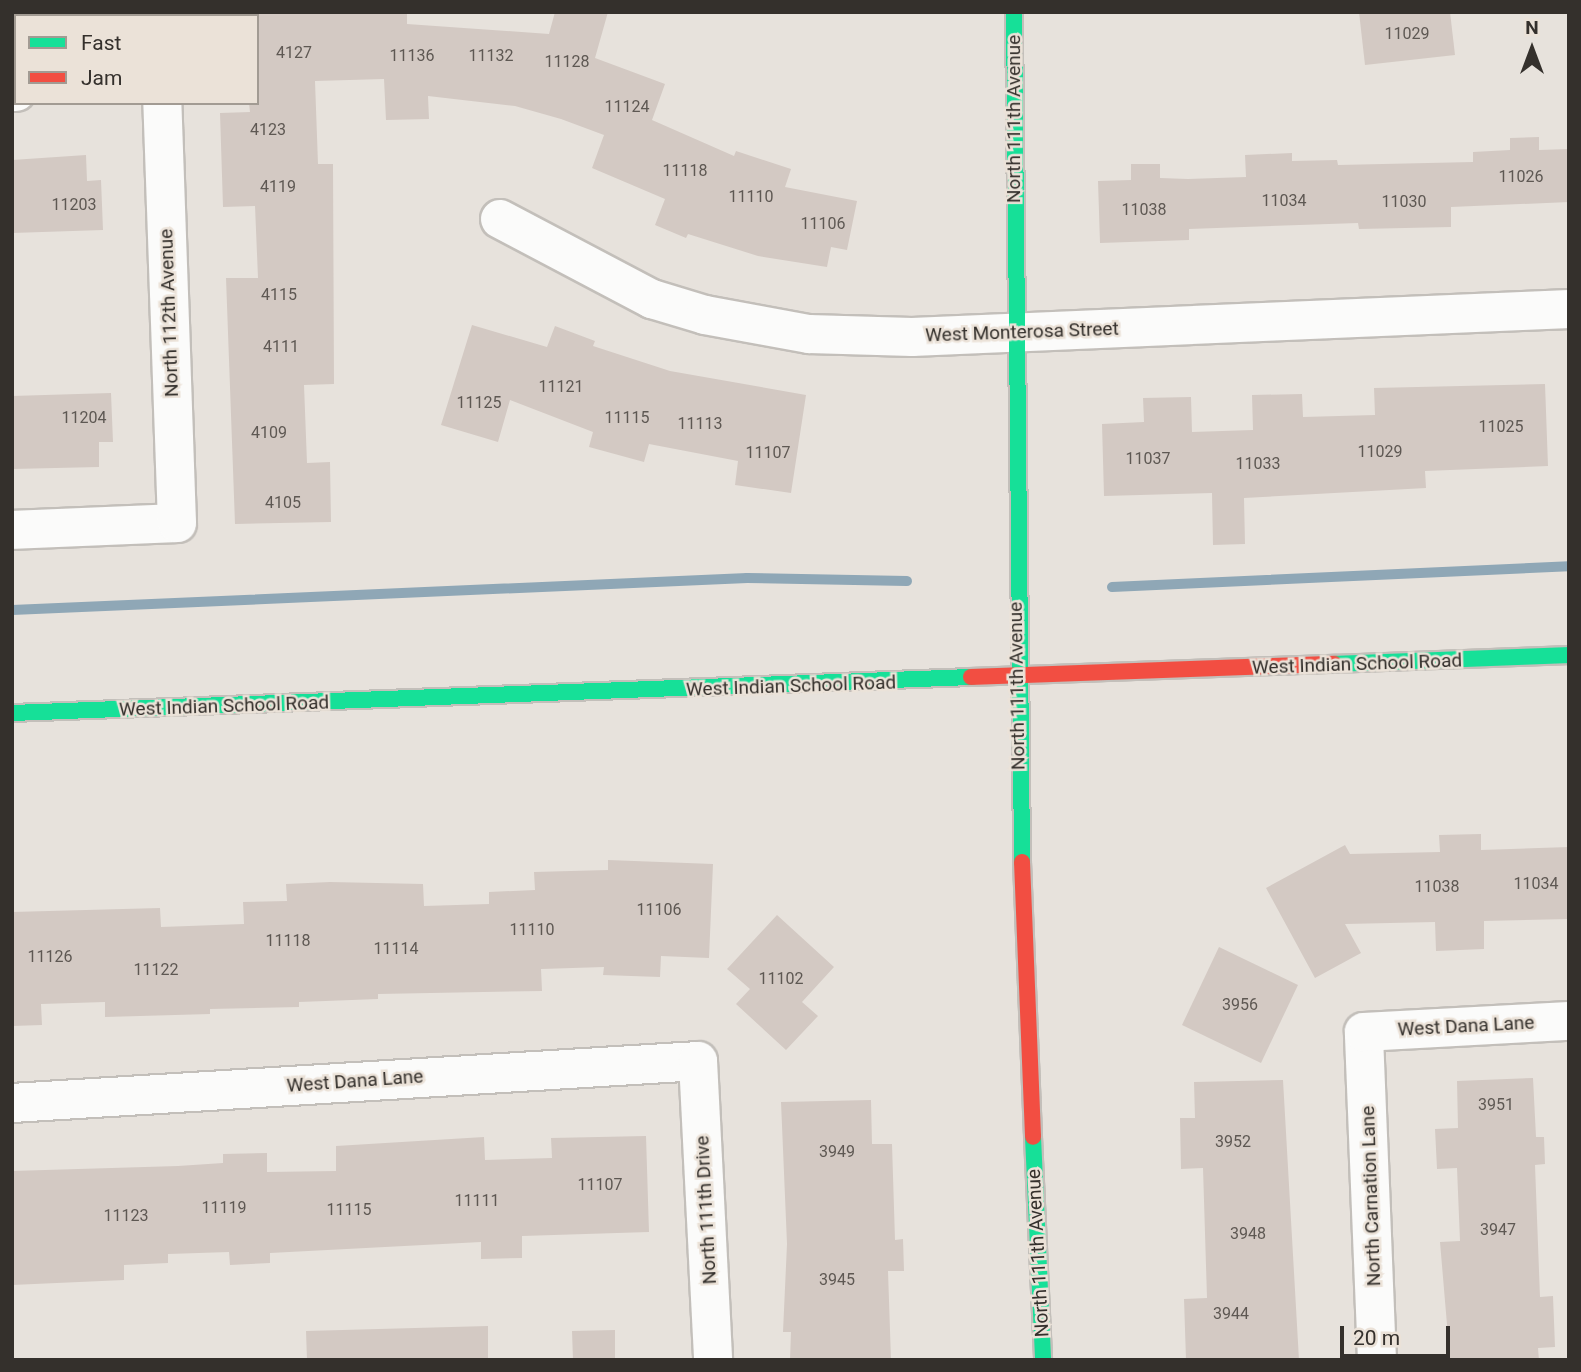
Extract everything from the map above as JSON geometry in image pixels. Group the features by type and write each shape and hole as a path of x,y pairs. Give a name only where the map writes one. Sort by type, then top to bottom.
{"main road":[{"name":"North 111th Avenue","path":"1014,12 1016,679 1043,1360"},
{"name":"West Indian School Road","path":"12,713 1016,679 1569,655"}],"street":[{"name":"North 112th Avenue","path":"12,530 177,523 162,105"},
{"name":"West Monterosa Street","path":"500,219 600,276 705,315 862,338 1569,309"},
{"name":"West Dana Lane","path":"1364,1032 1569,1021"},
{"name":"North Carnation Lane","path":"1364,1032 1377,1360"},
{"name":"West Dana Lane","path":"12,1103 698,1061"},
{"name":"North 111th Drive","path":"698,1061 713,1360"}],"building":[{"path":"407,12 407,24 549,34 555,12 608,12 595,58 665,84 652,120 734,156 736,151 791,169 785,187 857,201 847,250 831,247 827,267 758,256 688,234 686,238 655,225 665,199 592,168 604,135 561,119 515,106 428,96 429,119 386,120 384,79 315,81 318,164 333,164 334,384 304,385 307,463 330,462 331,522 235,524 226,278 258,278 255,206 223,207 220,113 250,112 249,105 259,105 257,14"},
{"path":"1359,12 1450,12 1455,55 1365,65"},
{"path":"1539,137 1539,150 1569,149 1569,202 1451,207 1451,227 1359,229 1358,223 1189,229 1189,240 1100,243 1098,181 1131,180 1131,164 1160,164 1160,178 1188,179 1246,177 1245,155 1292,153 1292,161 1337,160 1338,165 1473,162 1473,152 1510,150 1510,138"},
{"path":"86,155 87,181 101,180 103,230 12,233 12,160"},
{"path":"472,325 547,347 555,326 595,341 593,346 670,371 806,395 791,493 735,485 738,461 649,444 644,462 589,447 593,432 510,400 498,442 441,425"},
{"path":"1545,384 1548,466 1425,471 1426,488 1244,498 1245,544 1213,545 1212,493 1104,496 1102,424 1144,422 1143,398 1191,397 1192,432 1253,430 1252,395 1302,394 1303,417 1375,415 1374,388"},
{"path":"111,393 113,442 99,442 99,467 12,469 12,396"},
{"path":"1481,834 1481,850 1569,847 1569,919 1484,921 1484,949 1436,951 1435,922 1345,924 1361,953 1315,978 1266,888 1345,845 1350,854 1440,852 1439,835"},
{"path":"608,860 713,864 709,958 661,956 660,977 603,975 604,967 541,969 542,991 378,994 378,999 299,1002 299,1007 210,1009 210,1014 105,1017 105,1002 41,1004 42,1025 12,1026 12,912 160,908 161,927 244,924 243,902 287,901 286,884 330,882 423,884 424,906 489,904 489,892 535,890 534,872 608,870"},
{"path":"777,915 834,967 802,1002 818,1016 786,1050 736,1004 750,989 727,969"},
{"path":"1219,947 1298,985 1261,1063 1182,1025"},
{"path":"1533,1078 1536,1137 1544,1137 1545,1164 1535,1165 1540,1297 1553,1296 1555,1347 1538,1348 1539,1360 1450,1360 1440,1242 1460,1241 1457,1168 1437,1169 1435,1129 1458,1128 1457,1081"},
{"path":"1283,1080 1299,1360 1186,1360 1184,1299 1207,1298 1203,1168 1181,1169 1180,1118 1195,1118 1194,1082"},
{"path":"871,1100 872,1144 892,1144 895,1240 903,1239 904,1271 888,1271 891,1360 790,1360 791,1332 783,1332 787,1244 781,1102"},
{"path":"646,1136 649,1232 522,1236 522,1258 481,1259 481,1242 270,1253 270,1263 230,1265 229,1252 168,1254 168,1263 124,1265 124,1280 12,1285 12,1171 223,1163 223,1154 267,1153 267,1172 336,1171 336,1146 484,1137 485,1160 552,1158 551,1138"},
{"path":"488,1326 488,1360 307,1360 306,1331"},
{"path":"615,1330 615,1360 573,1360 572,1331"}],"waterway":[{"path":"1112,587 1569,566"},
{"path":"12,610 747,578 907,581"}],"traffic: fast":[{"path":"1014,12 1022,862"},
{"path":"1334,664 1569,655"},
{"path":"12,713 971,677"},
{"path":"1033,1137 1043,1360"}],"traffic: jam":[{"path":"971,677 1334,664"},
{"path":"1022,862 1033,1137"}]}
